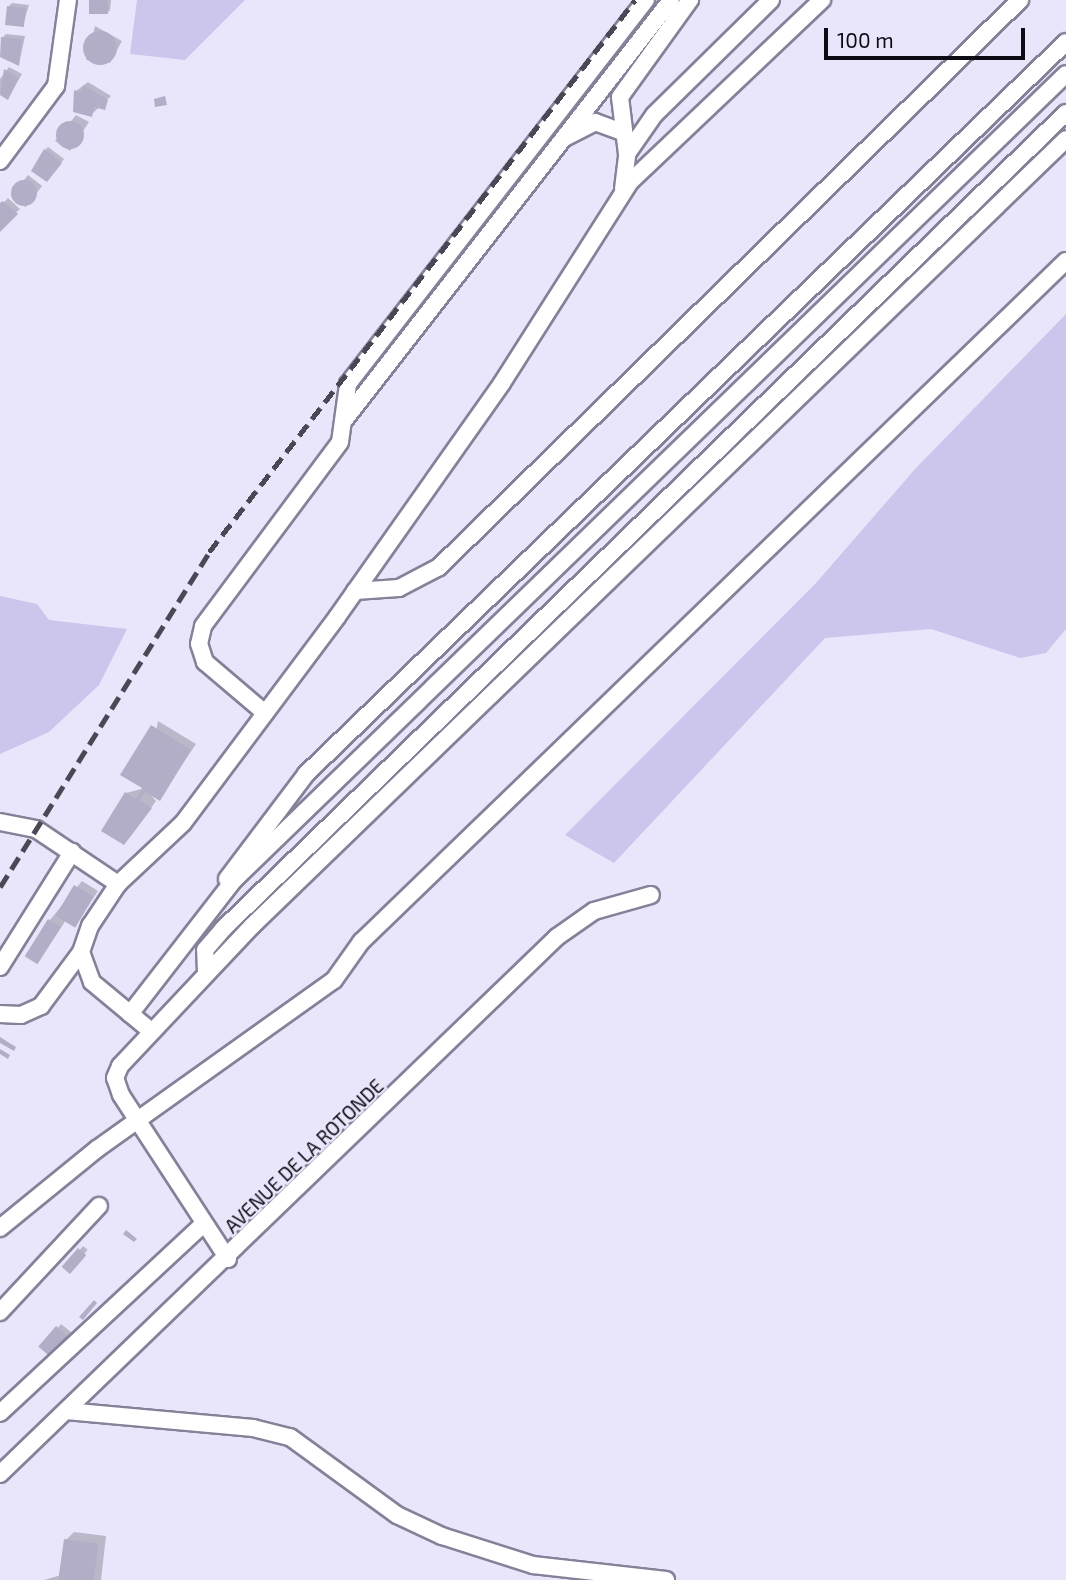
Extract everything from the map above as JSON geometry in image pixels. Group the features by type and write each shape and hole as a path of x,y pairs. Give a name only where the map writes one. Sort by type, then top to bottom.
{"street":[{"path":"0,161 56,86 68,0"},
{"path":"346,418 342,399 348,384 646,0"},
{"path":"265,713 205,662 200,635 335,450 346,418 551,150 671,0"},
{"path":"622,193 627,154 618,107 625,85 690,0"},
{"path":"627,154 639,131 771,0"},
{"path":"0,1014 21,1015 41,1006 81,952 118,884 183,823 355,591 502,383 622,193 822,0"},
{"path":"355,591 399,588 439,567 1020,0"},
{"path":"130,1014 211,905 247,846 306,774 1066,42"},
{"path":"211,905 471,648 1066,74"},
{"path":"206,973 203,955 223,929 1066,113"},
{"path":"551,150 595,122 622,132"},
{"path":"228,1259 201,1225 136,1122 115,1078 151,1031 206,973 1066,139"},
{"path":"0,1228 136,1122 334,980 361,942 1066,261"},
{"path":"454,633 471,648"},
{"path":"0,822 26,824 118,884"},
{"path":"0,967 72,852"},
{"name":"AVENUE DE LA ROTONDE","path":"0,1474 228,1259 557,937 594,911 651,895"},
{"path":"81,952 99,992 151,1031"},
{"path":"0,1312 99,1206"},
{"path":"0,1413 201,1225"},
{"path":"66,1411 253,1428 290,1437 397,1516 442,1536 533,1564 666,1580"}],"shaded area":[{"path":"137,0 245,0 185,60 130,54"},
{"path":"1066,314 1066,629 1046,653 1020,658 931,629 825,638 614,863 565,835 816,583 916,468"},
{"path":"0,596 37,604 49,620 127,629 99,685 49,732 0,754"}],"building":[{"path":"89,0 108,0 108,14 89,14"},
{"path":"7,6 26,8 24,27 5,25"},
{"path":"100,31 112,36 117,48 112,60 100,65 88,60 83,48 88,36"},
{"path":"1,37 22,39 19,66 0,57"},
{"path":"4,69 19,78 8,100 0,95"},
{"path":"83,85 108,100 105,110 94,107 92,117 73,112 74,90 81,92"},
{"path":"165,96 167,105 155,107 154,99"},
{"path":"70,121 80,125 84,135 80,145 70,149 60,145 56,135 60,125"},
{"path":"44,149 62,163 47,182 31,171"},
{"path":"24,180 33,184 37,193 33,202 24,206 15,202 11,193 15,184"},
{"path":"3,201 18,214 0,232 0,203"},
{"path":"151,725 191,750 160,801 145,792 140,801 152,808 124,845 101,831 125,792 136,799 142,788 120,775"},
{"path":"74,885 94,897 75,928 55,916"},
{"path":"48,919 61,927 37,964 25,956"},
{"path":"0,1037 16,1047 14,1051 0,1043"},
{"path":"0,1049 10,1055 8,1059 0,1054"},
{"path":"126,1230 137,1239 134,1242 123,1234"},
{"path":"78,1248 86,1255 70,1274 62,1267"},
{"path":"94,1300 97,1303 83,1320 79,1317"},
{"path":"56,1326 70,1338 52,1358 38,1346"},
{"path":"64,1539 99,1544 94,1580 58,1580"}],"railway":[{"path":"0,887 209,552 635,0"}]}
